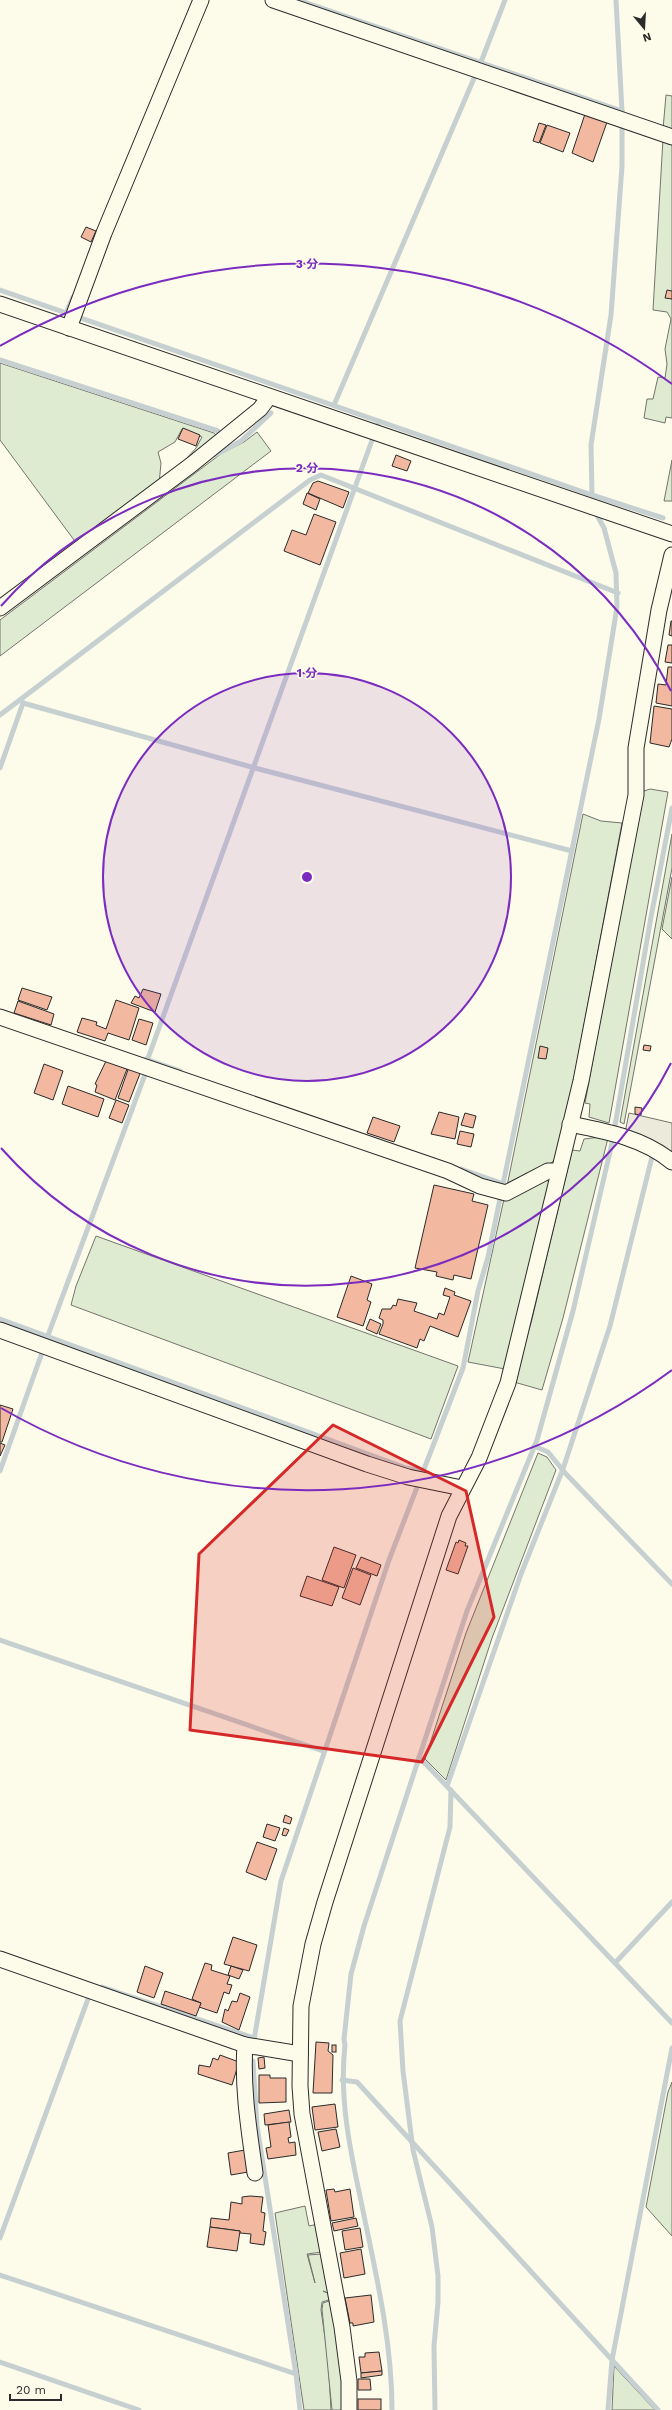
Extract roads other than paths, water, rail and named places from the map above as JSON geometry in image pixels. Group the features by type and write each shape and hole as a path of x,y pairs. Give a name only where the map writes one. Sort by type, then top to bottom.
{"street":[{"path":"72,319 104,233 201,0"},
{"path":"273,0 622,118 672,137"},
{"path":"0,304 72,319 269,397 672,534"},
{"path":"0,608 223,439 260,409 269,397"},
{"path":"349,2410 349,2381 342,2327 302,2114 300,2006 313,1944 324,1902 450,1516 462,1488 479,1458 508,1383 592,1031 636,795 636,748 659,610 672,555"},
{"path":"0,1017 448,1171 480,1186 502,1192 548,1171 559,1171"},
{"path":"570,1124 615,1134 648,1146 672,1162"},
{"path":"0,1330 367,1464 419,1480 462,1488"},
{"path":"0,1959 245,2045 300,2054"},
{"path":"245,2045 244,2077 247,2117 255,2173"}],"waterway":[{"path":"298,0 622,111"},
{"path":"334,405 481,62 505,0"},
{"path":"616,0 622,111 622,166 611,315 591,445 592,495 663,518"},
{"path":"0,290 592,495"},
{"path":"66,313 73,297"},
{"path":"0,360 218,431 222,438"},
{"path":"215,455 241,441 271,413"},
{"path":"147,1061 379,421"},
{"path":"0,715 310,480 321,475 618,593"},
{"path":"254,2040 281,1881 389,1560 463,1368 478,1291 488,1257 599,719 617,607 616,573 604,528 598,517"},
{"path":"0,768 23,703 22,701"},
{"path":"23,703 255,768 572,851"},
{"path":"392,2410 386,2331 353,2163 343,2085 344,2039 351,1974 364,1926 467,1611 537,1440 573,1311 612,1143 651,917 672,808"},
{"path":"146,1059 180,1071"},
{"path":"47,1338 146,1072"},
{"path":"447,1786 521,1574 563,1469 610,1326 652,1157"},
{"path":"461,1169 504,1184"},
{"path":"0,1319 406,1468 423,1471"},
{"path":"0,1471 44,1347"},
{"path":"534,1446 548,1452 566,1474 672,1584"},
{"path":"0,1640 323,1751"},
{"path":"419,1757 672,2023"},
{"path":"435,2410 434,2346 438,2302 438,2276 432,2227 413,2150 403,2071 400,2021 450,1827 451,1790"},
{"path":"615,1963 672,1902"},
{"path":"102,1987 254,2038"},
{"path":"0,2238 88,1999"},
{"path":"608,2410 612,2360 672,2048"},
{"path":"253,2061 257,2126 296,2374 300,2410"},
{"path":"342,2080 357,2082 658,2410"},
{"path":"0,2275 296,2374"},
{"path":"0,2362 139,2410"}]}
